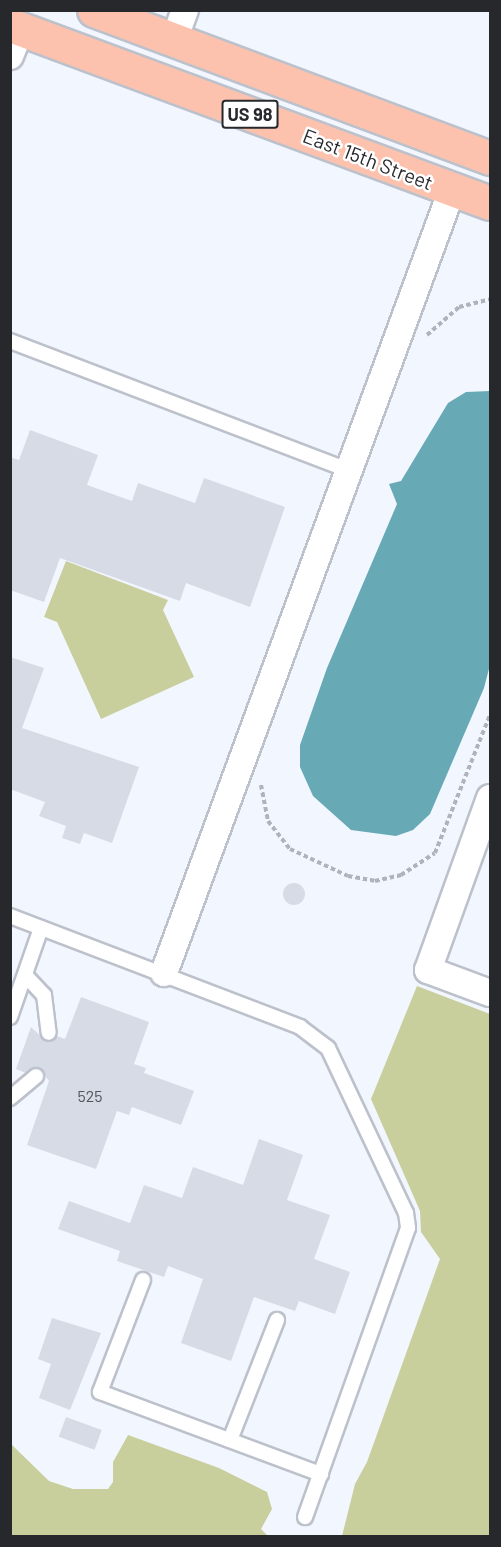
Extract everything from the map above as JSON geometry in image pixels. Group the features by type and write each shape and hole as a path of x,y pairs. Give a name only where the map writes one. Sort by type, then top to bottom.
{"main road":[{"name":"US 98","path":"94,10 180,25 479,154"},
{"path":"159,80 180,25"},
{"name":"East 15th Street","path":"17,30 159,80 490,203"},
{"path":"452,190 479,154"}],"street":[{"path":"164,973 347,470 452,190"},
{"path":"490,798 428,970 490,993"}],"lane":[{"path":"10,341 347,470"},
{"path":"10,916 164,973 318,1036 328,1047 406,1213 405,1242 305,1517"},
{"path":"10,1017 41,928"},
{"path":"26,976 44,995 49,1034"},
{"path":"10,1098 36,1076"},
{"path":"143,1280 100,1392 321,1474"},
{"path":"230,1440 277,1320"}],"path":[{"path":"261,781 268,821 290,849 348,876 375,881 401,875 435,853 490,715"}],"green space":[{"path":"66,561 168,600 163,610 194,677 101,719 57,622 44,617"},
{"path":"417,986 490,1014 490,1536 342,1536 355,1484 367,1462 440,1259 421,1232 420,1211 371,1099"},
{"path":"128,1435 219,1468 267,1492 272,1509 261,1529 268,1536 11,1536 11,1444 49,1481 73,1489 108,1489 113,1482 113,1462"}],"water":[{"path":"490,391 490,665 484,688 430,814 413,830 396,836 351,830 313,796 300,767 300,745 327,668 397,504 389,484 401,481 448,403 466,392"}],"building":[{"path":"30,430 98,455 87,485 132,501 138,483 195,503 204,478 285,507 250,607 186,583 180,601 60,558 44,602 10,590 10,457 19,460"},
{"path":"10,657 44,668 22,728 139,767 112,843 84,833 80,844 62,838 66,826 39,816 45,802 10,789"},
{"path":"294,883 302,886 305,894 302,902 294,905 286,902 283,894 286,886"},
{"path":"81,997 149,1022 134,1064 146,1068 144,1073 194,1091 181,1125 132,1107 129,1115 117,1111 96,1169 27,1145 49,1081 38,1067 26,1073 16,1069 31,1027 46,1041 57,1036 65,1039"},
{"path":"259,1139 303,1155 287,1200 330,1215 314,1259 350,1272 335,1314 299,1301 295,1311 254,1297 231,1361 181,1343 203,1279 168,1266 164,1277 117,1261 120,1251 58,1229 69,1201 130,1223 144,1185 182,1198 193,1167 243,1185"},
{"path":"52,1318 101,1333 70,1410 39,1398 51,1364 38,1359"},
{"path":"66,1417 102,1430 95,1450 59,1437"}]}
